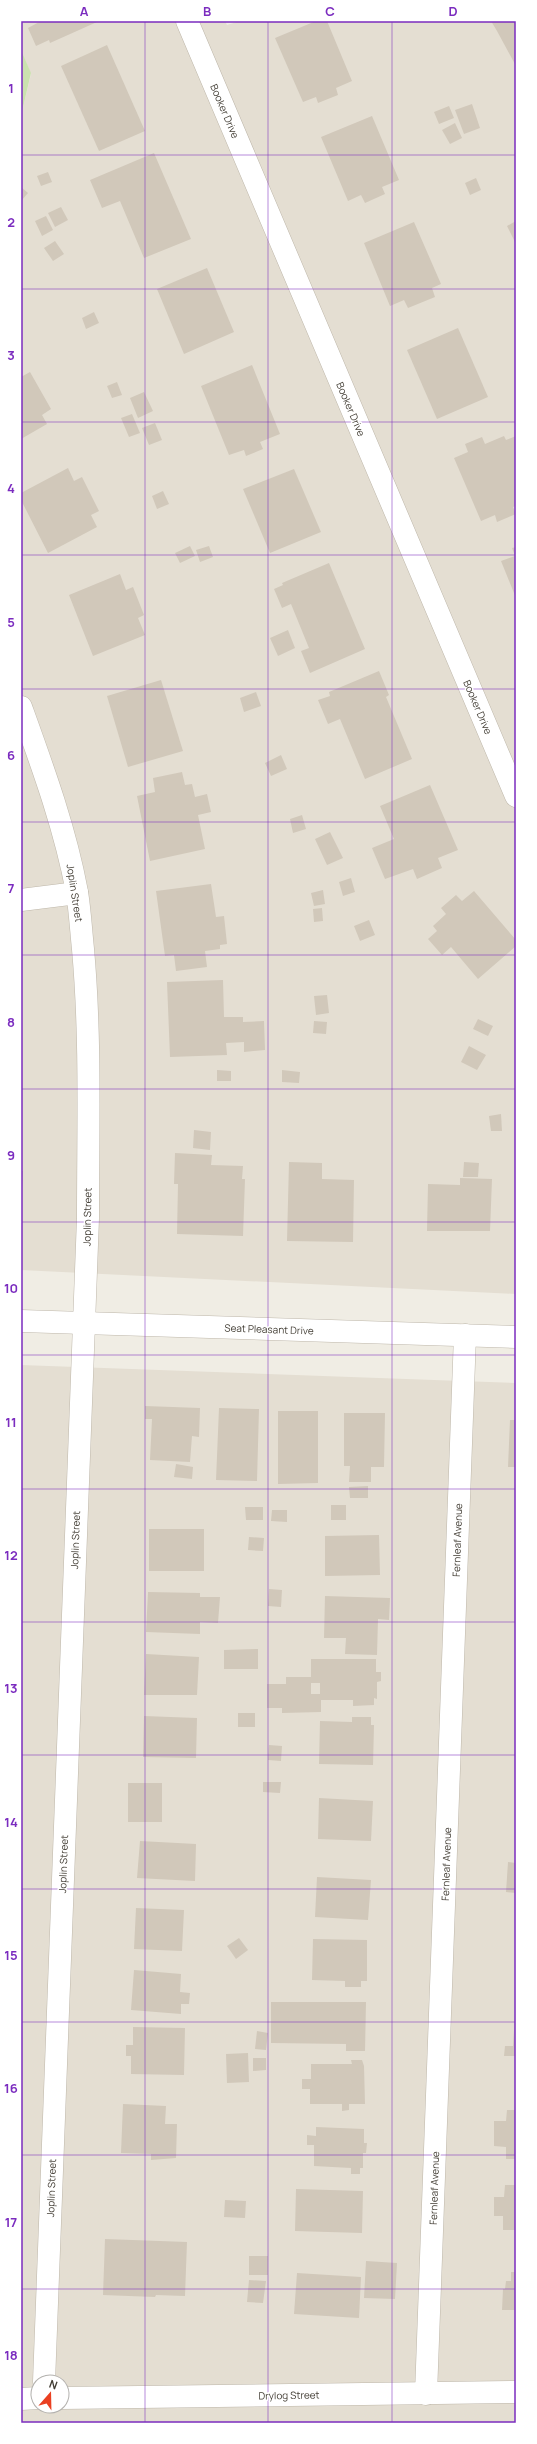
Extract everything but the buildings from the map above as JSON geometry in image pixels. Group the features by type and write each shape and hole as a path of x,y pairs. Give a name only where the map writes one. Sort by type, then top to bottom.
{"street":[{"name":"Booker Drive","path":"187,21 516,796"},
{"name":"Joplin Street","path":"21,707 50,788 62,828 77,893 85,973 87,1031 88,1218 44,2374"},
{"path":"21,900 77,893"},
{"name":"Seat Pleasant Drive","path":"21,1321 516,1337"},
{"name":"Fernleaf Avenue","path":"426,2394 465,1335"},
{"name":"Drylog Street","path":"70,2398 516,2392"}],"shaded area":[{"path":"21,21 225,21 227,25 240,21 516,21 516,1294 21,1270 21,116 31,74 21,50"},
{"path":"21,1365 516,1383 516,2423 21,2423"}],"green space":[{"path":"21,50 31,73 21,116"}]}
